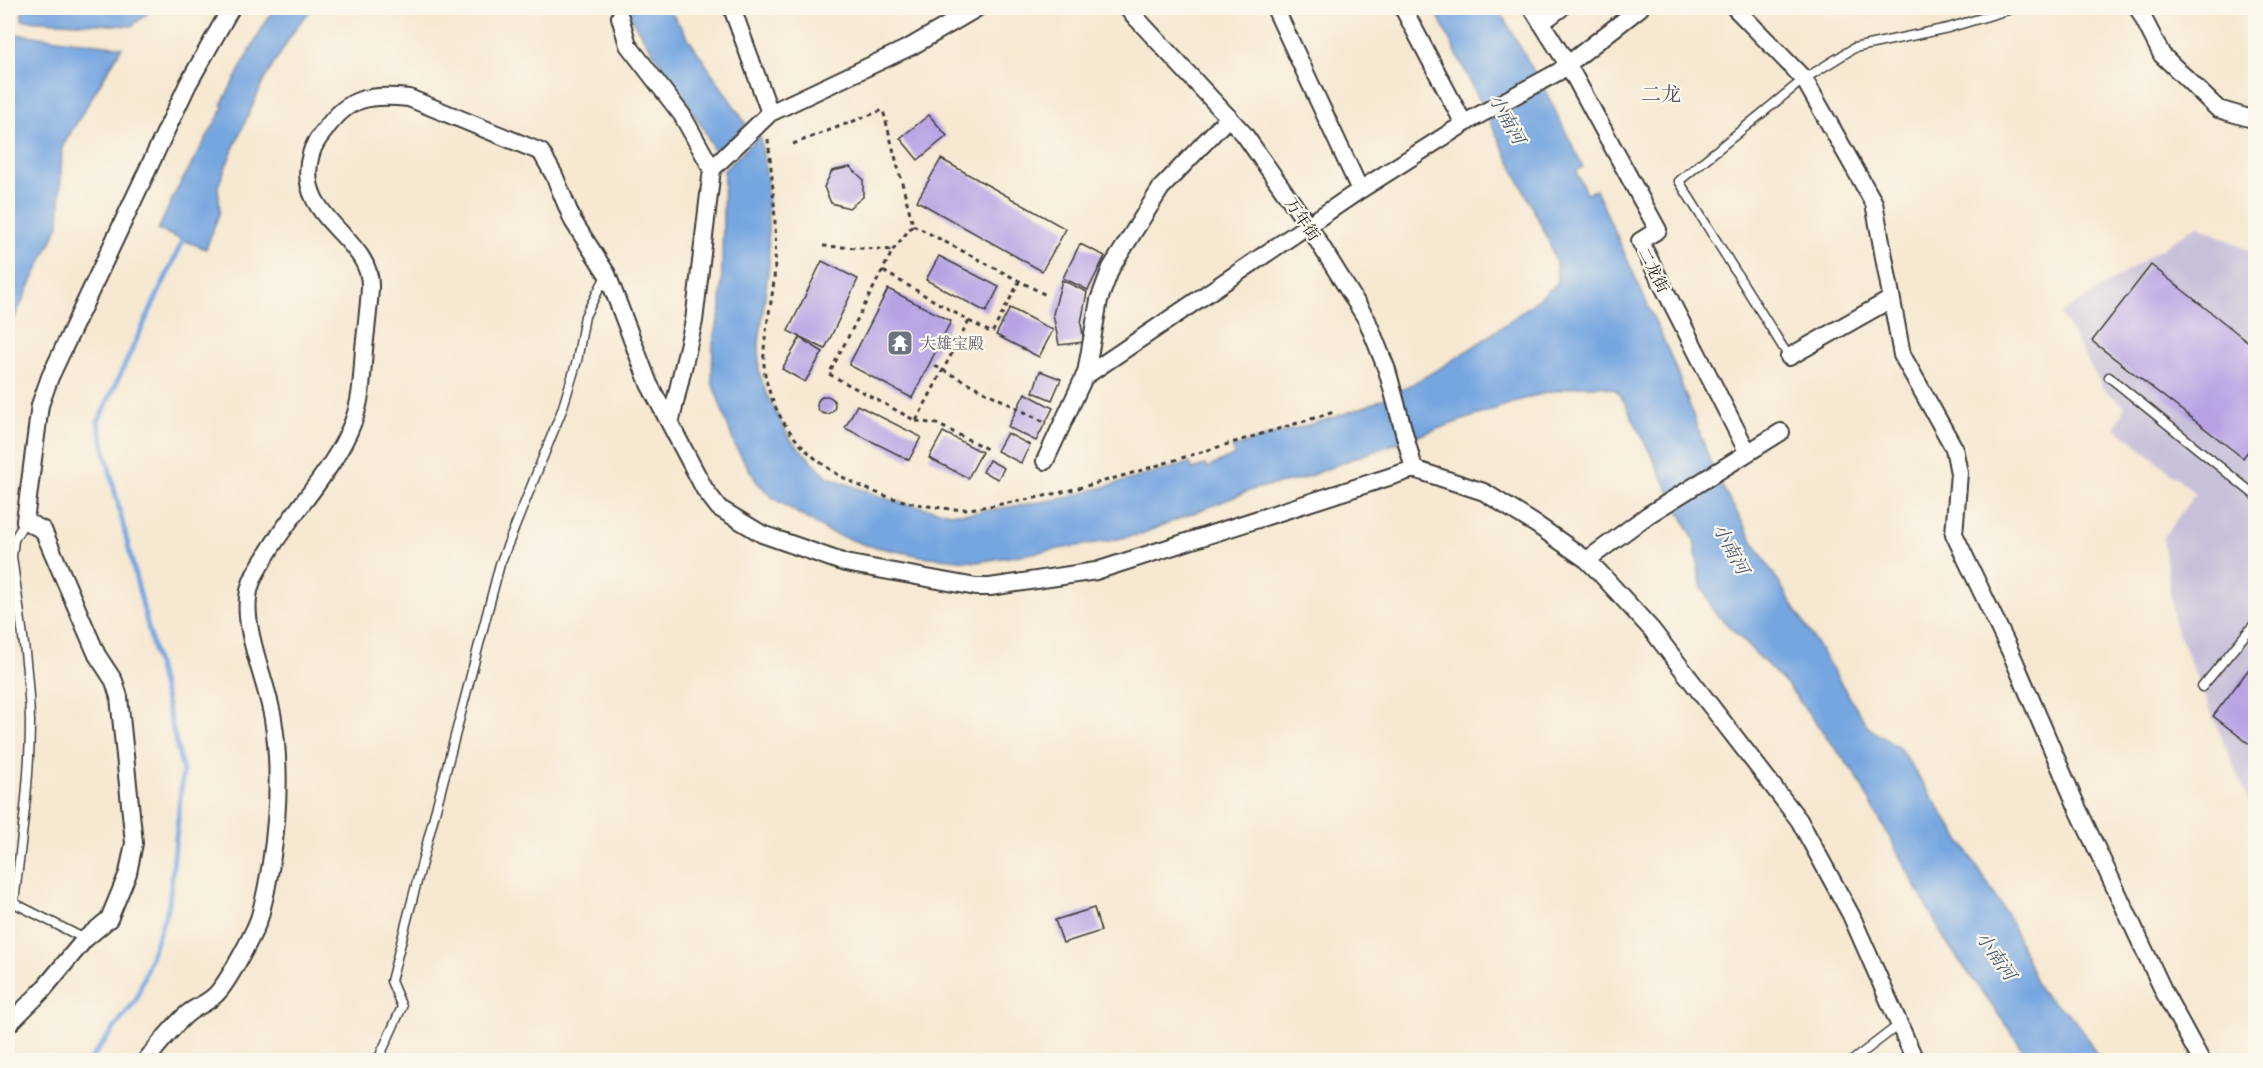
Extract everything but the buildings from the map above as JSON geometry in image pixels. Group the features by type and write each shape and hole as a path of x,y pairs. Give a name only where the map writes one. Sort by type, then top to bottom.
{"street":[{"path":"8,1025 41,992 85,939 109,919 128,873 134,843 119,697 114,681 98,655 43,530 25,521 40,405 50,377 188,84 231,8"},
{"path":"732,8 767,121"},
{"path":"712,169 767,121 912,46 977,8"},
{"name":"万年街","path":"1127,8 1244,134 1308,225 1367,320 1387,370 1414,469"},
{"path":"1275,8 1360,190"},
{"path":"1403,8 1467,122"},
{"path":"1532,8 1563,68"},
{"path":"1541,23 1561,8"},
{"path":"1084,377 1360,190 1467,122 1563,68 1640,8"},
{"path":"1735,8 1804,79 1874,203 1902,355 1954,448 1959,473 1954,534 2011,653 2078,807 2165,994 2201,1060"},
{"path":"2138,8 2162,55 2217,109 2256,120"},
{"path":"620,17 628,45 682,115 712,169 694,321 670,424"},
{"name":"二龙街","path":"1563,68 1658,231 1640,241 1747,451"},
{"path":"146,1060 188,1013 209,1002 221,990 259,919 271,852 277,748 273,717 250,625 248,595 253,577 278,536 320,478 353,422 361,390 370,285 368,270 364,262 330,223 310,192 307,172 311,152 339,110 352,103 387,96 409,98 541,152 554,175 573,221 607,274 649,384 705,490 719,508 762,534 865,569 976,587 1008,585 1095,572 1414,469 1484,492 1587,560 1652,630 1799,820 1851,915 1915,1060"},
{"path":"1045,461 1084,377 1099,300 1112,268 1167,181 1229,117"},
{"path":"1789,357 1891,299"},
{"path":"1587,560 1648,515 1780,432"}],"lane":[{"path":"1789,357 1679,181 1804,79 1854,48 1948,28 2015,8"},
{"path":"378,1060 402,1008 391,981 500,564 562,410 577,362 585,316 607,274"},
{"path":"2109,377 2256,496"},
{"path":"25,521 11,540 26,662 30,719 28,792 14,903 85,939"},
{"path":"2202,687 2256,622"},
{"path":"1853,1060 1901,1024"}],"path":[{"path":"793,144 882,110 913,225 1046,296"},
{"path":"767,121 772,181 774,264 766,333 765,379 773,402 802,447 823,467 850,482 913,501 953,509 986,507 1064,494 1334,412"},
{"path":"913,225 893,250 829,374 916,421 937,424 989,450"},
{"path":"824,246 893,250"},
{"path":"883,271 992,333 1020,282"},
{"path":"916,421 969,321"},
{"path":"935,366 1059,430"}],"shaded area":[{"path":"2198,225 2255,254 2255,818 2174,623 2163,537 2196,493 2115,427 2125,407 2103,388 2061,314"}],"water":[{"path":"22,8 149,8 149,12 132,26 22,20"},
{"path":"276,8 313,8 297,26 264,80 233,149 218,186 220,211 206,249 158,230 174,195 224,107 221,105 267,19"},
{"path":"624,8 668,8 746,124 716,155 703,128"},
{"name":"小南河","path":"1434,8 1498,8 1548,96 1583,167 1576,171 1586,193 1596,190 1672,359 1715,474 1753,541 1868,727 1900,749 1959,838 2010,919 2040,992 2069,1014 2080,1026 2100,1060 2031,1060 1946,942 1855,774 1788,686 1713,610 1701,585 1694,540 1624,401 1616,390 1602,386 1578,386 1529,397 1354,458 1302,479 1254,489 1141,534 977,562 921,556 866,545 827,531 773,498 757,482 735,446 712,382 713,342 721,309 724,170 760,135 767,179 769,265 759,343 759,371 766,393 790,439 828,477 893,501 951,513 971,513 1065,498 1190,463 1192,469 1205,465 1207,468 1235,455 1232,448 1376,402 1448,364 1493,334 1557,284 1556,261 1546,235"},
{"path":"17,34 122,47 62,147 59,225 8,331 8,99"}],"waterway":[{"path":"90,1060 136,1000 169,904 183,771 98,422 186,234"}],"place":[{"name":"大雄宝殿","path":"900,343"}],"district":[{"name":"二龙","path":"1661,94"}]}
